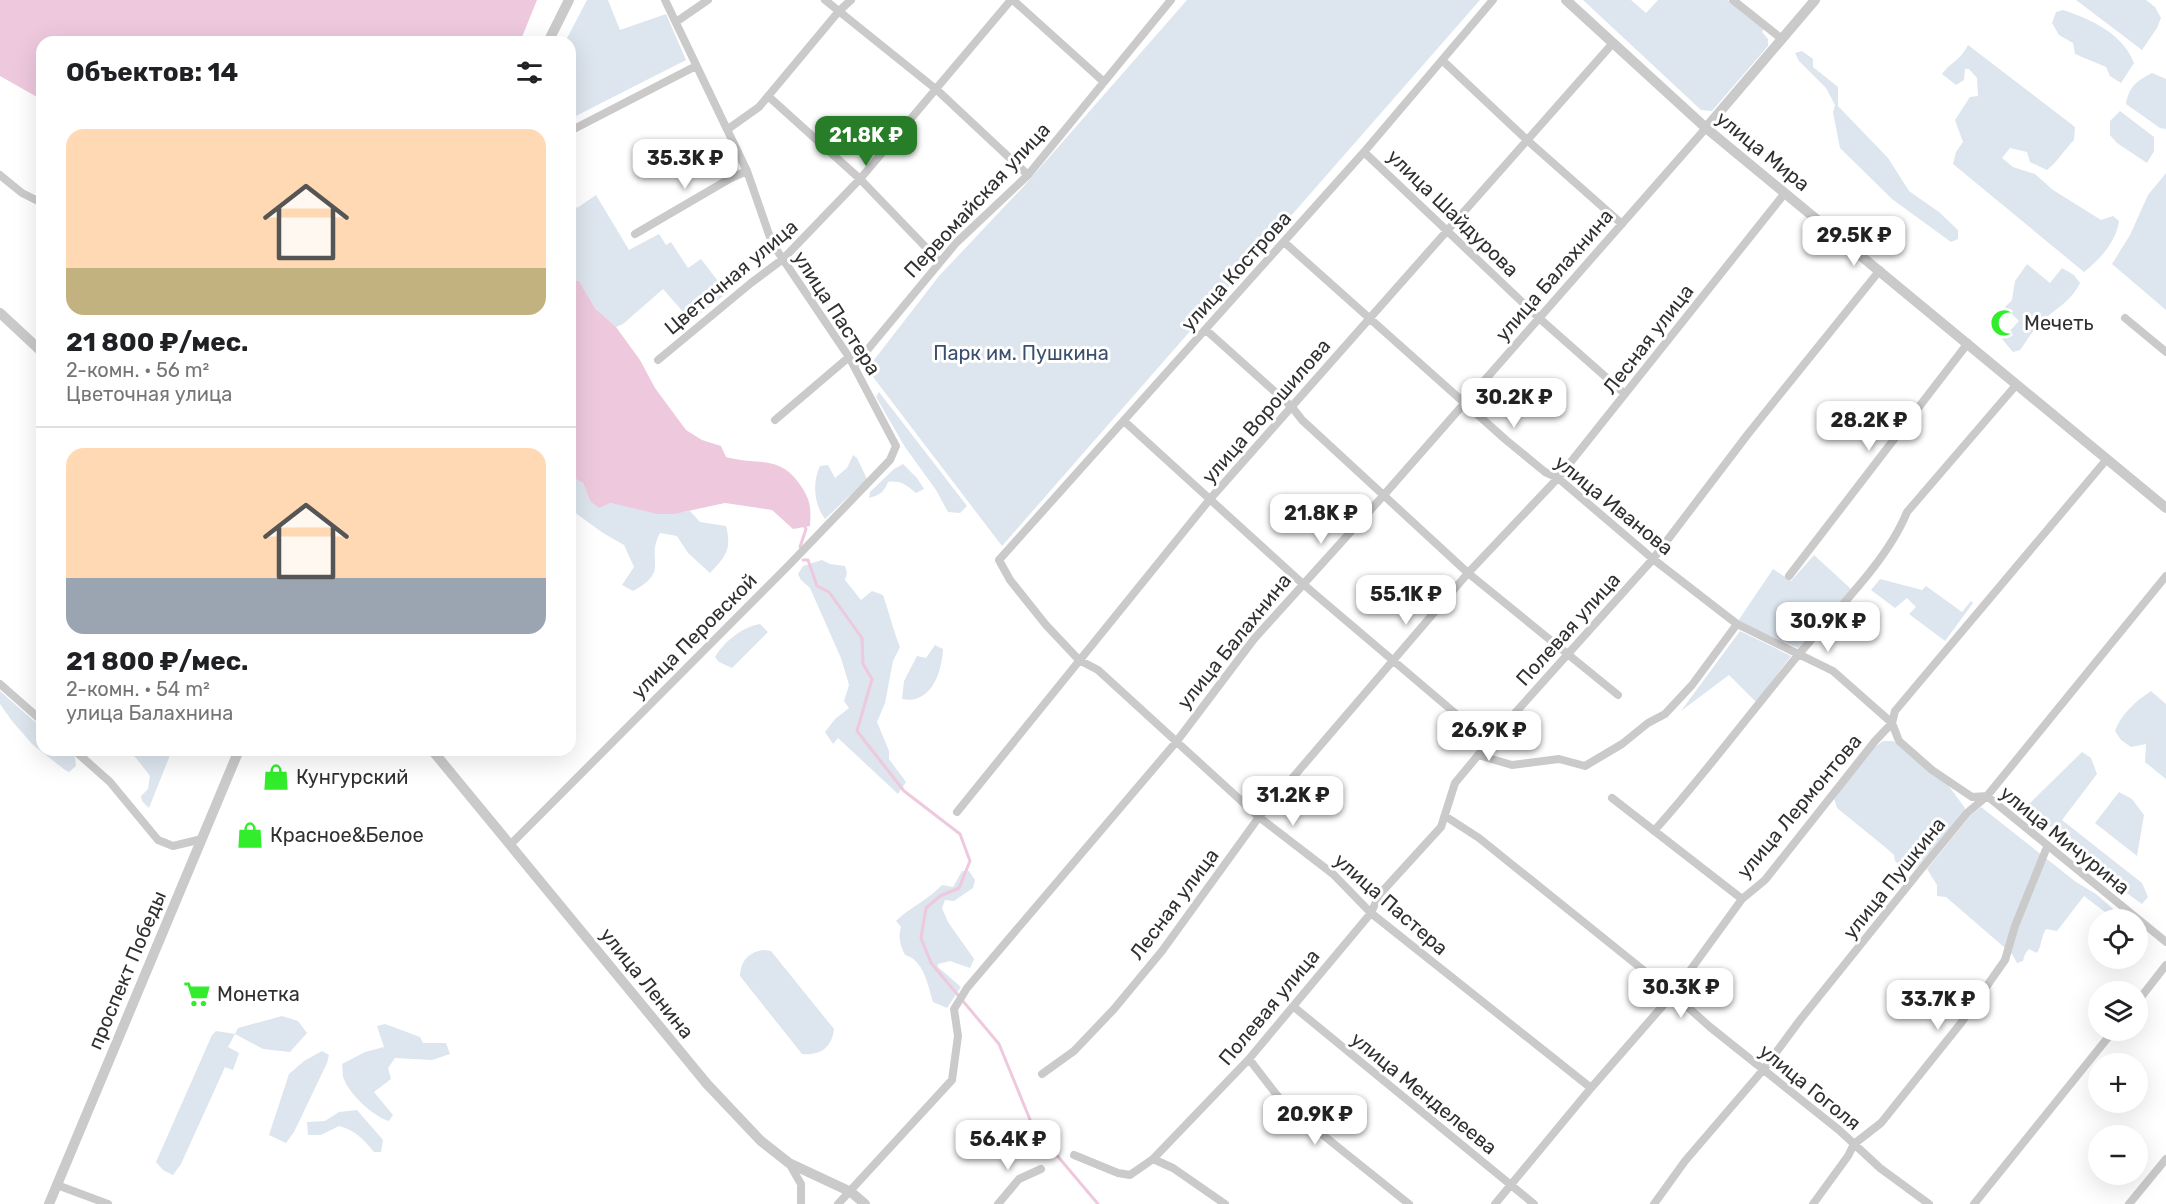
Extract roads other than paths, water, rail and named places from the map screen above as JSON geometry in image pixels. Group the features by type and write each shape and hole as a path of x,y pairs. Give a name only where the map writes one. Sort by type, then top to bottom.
{"street":[{"path":"551,36 569,0"},
{"name":"улица Пастера","path":"665,0 747,171 772,243 849,357 896,446"},
{"path":"676,22 708,0"},
{"path":"825,0 937,90 1028,175"},
{"path":"728,129 759,107 839,11 851,0"},
{"path":"1012,0 1104,82"},
{"name":"Цветочная улица","path":"658,360 751,283 783,260 860,179 1012,0"},
{"name":"Первомайская улица","path":"854,366 956,243 1028,175 1171,0"},
{"name":"улица Кострова","path":"999,561 1365,152 1493,0"},
{"name":"улица Мира","path":"1566,0 1706,128 2166,508"},
{"path":"1733,0 1782,39"},
{"name":"улица Балахнина","path":"838,1204 952,1080 958,1036 954,1009 968,988 1177,741 1254,639 1465,403 1815,0"},
{"name":"улица Ворошилова","path":"957,812 1210,500 1613,43"},
{"path":"1442,60 1527,140 1622,224"},
{"path":"576,128 696,66"},
{"path":"768,96 860,179 940,262"},
{"name":"улица Шайдурова","path":"1365,152 1539,318 1625,394"},
{"path":"635,234 747,171"},
{"path":"0,175 22,193 36,200"},
{"name":"Лесная улица","path":"1042,1074 1074,1050 1114,1009 1162,951 1260,817 1468,573 1558,478 1785,192"},
{"name":"улица Иванова","path":"1284,242 1545,472 1558,478 1653,559 1737,624 1800,653"},
{"name":"Полевая улица","path":"1074,1155 1118,1173 1130,1175 1153,1159 1249,1059 1371,913 1379,896 1442,827 1455,783 1653,559 1748,434 1880,270"},
{"path":"0,314 36,347"},
{"path":"2125,318 2166,352"},
{"path":"1206,330 1292,407 1302,420 1468,573 1618,695"},
{"path":"1790,576 1968,343"},
{"path":"775,420 849,357"},
{"path":"1654,831 1857,587 1900,529 1907,512 2017,384"},
{"path":"1124,421 1303,584 1392,662 1489,742"},
{"name":"улица Перовской","path":"510,845 788,566 890,460 896,446"},
{"name":"улица Лермонтова","path":"1495,1204 1673,994 1742,899 1764,880 1875,741 1892,723 1895,711 2108,459"},
{"name":"улица Пастера","path":"999,561 1010,580 1046,625 1079,660 1098,670 1260,817 1333,874 1371,913 1591,1088"},
{"name":"улица Пушкина","path":"1654,1204 1685,1161 1763,1070 1800,1020 1922,868 1967,813 1987,796 2166,576"},
{"path":"1478,755 1512,765 1559,759 1585,766 1665,714 1692,685 1737,624"},
{"name":"улица Мичурина","path":"1800,653 1833,671 1892,723 1899,741 1932,770 1972,797 1987,796 2047,848 2166,942"},
{"path":"0,684 36,716"},
{"path":"81,756 110,782 158,840 173,846 202,839"},
{"name":"проспект Победы","path":"49,1204 237,756"},
{"name":"улица Ленина","path":"437,756 707,1084 761,1141 789,1163 851,1192 865,1204"},
{"path":"1612,798 1742,899"},
{"name":"улица Гоголя","path":"1445,816 1479,838 1673,994 1880,1168 1929,1204"},
{"path":"1813,1204 1848,1156 1854,1144 1881,1123 1961,1023 2006,960 2015,926 2047,848"},
{"path":"2148,988 2166,965"},
{"name":"улица Менделеева","path":"1294,1007 1534,1204"},
{"path":"1974,1204 2105,1041"},
{"path":"1249,1059 1283,1103 1409,1204"},
{"path":"1153,1159 1173,1168 1225,1204"},
{"path":"2129,1204 2166,1159"},
{"path":"789,1163 801,1184 801,1204"},
{"path":"998,1204 1019,1179 1041,1169"},
{"path":"57,1185 108,1204"}],"waterway":[{"path":"800,547 806,529 803,523"},
{"path":"803,560 808,560 817,586 829,592 862,638 863,664 872,679 857,731 904,791 960,834 970,861 959,888 940,896 926,908 921,938 931,963 999,1044 1033,1127 1098,1204"}],"place":[{"name":"Мечеть","path":"2004,323"},
{"name":"Кунгурский","path":"276,777"},
{"name":"Красное&Белое","path":"250,835"},
{"name":"Монетка","path":"197,994"}],"park label":[{"name":"Парк им. Пушкина","path":"1021,353"}]}
